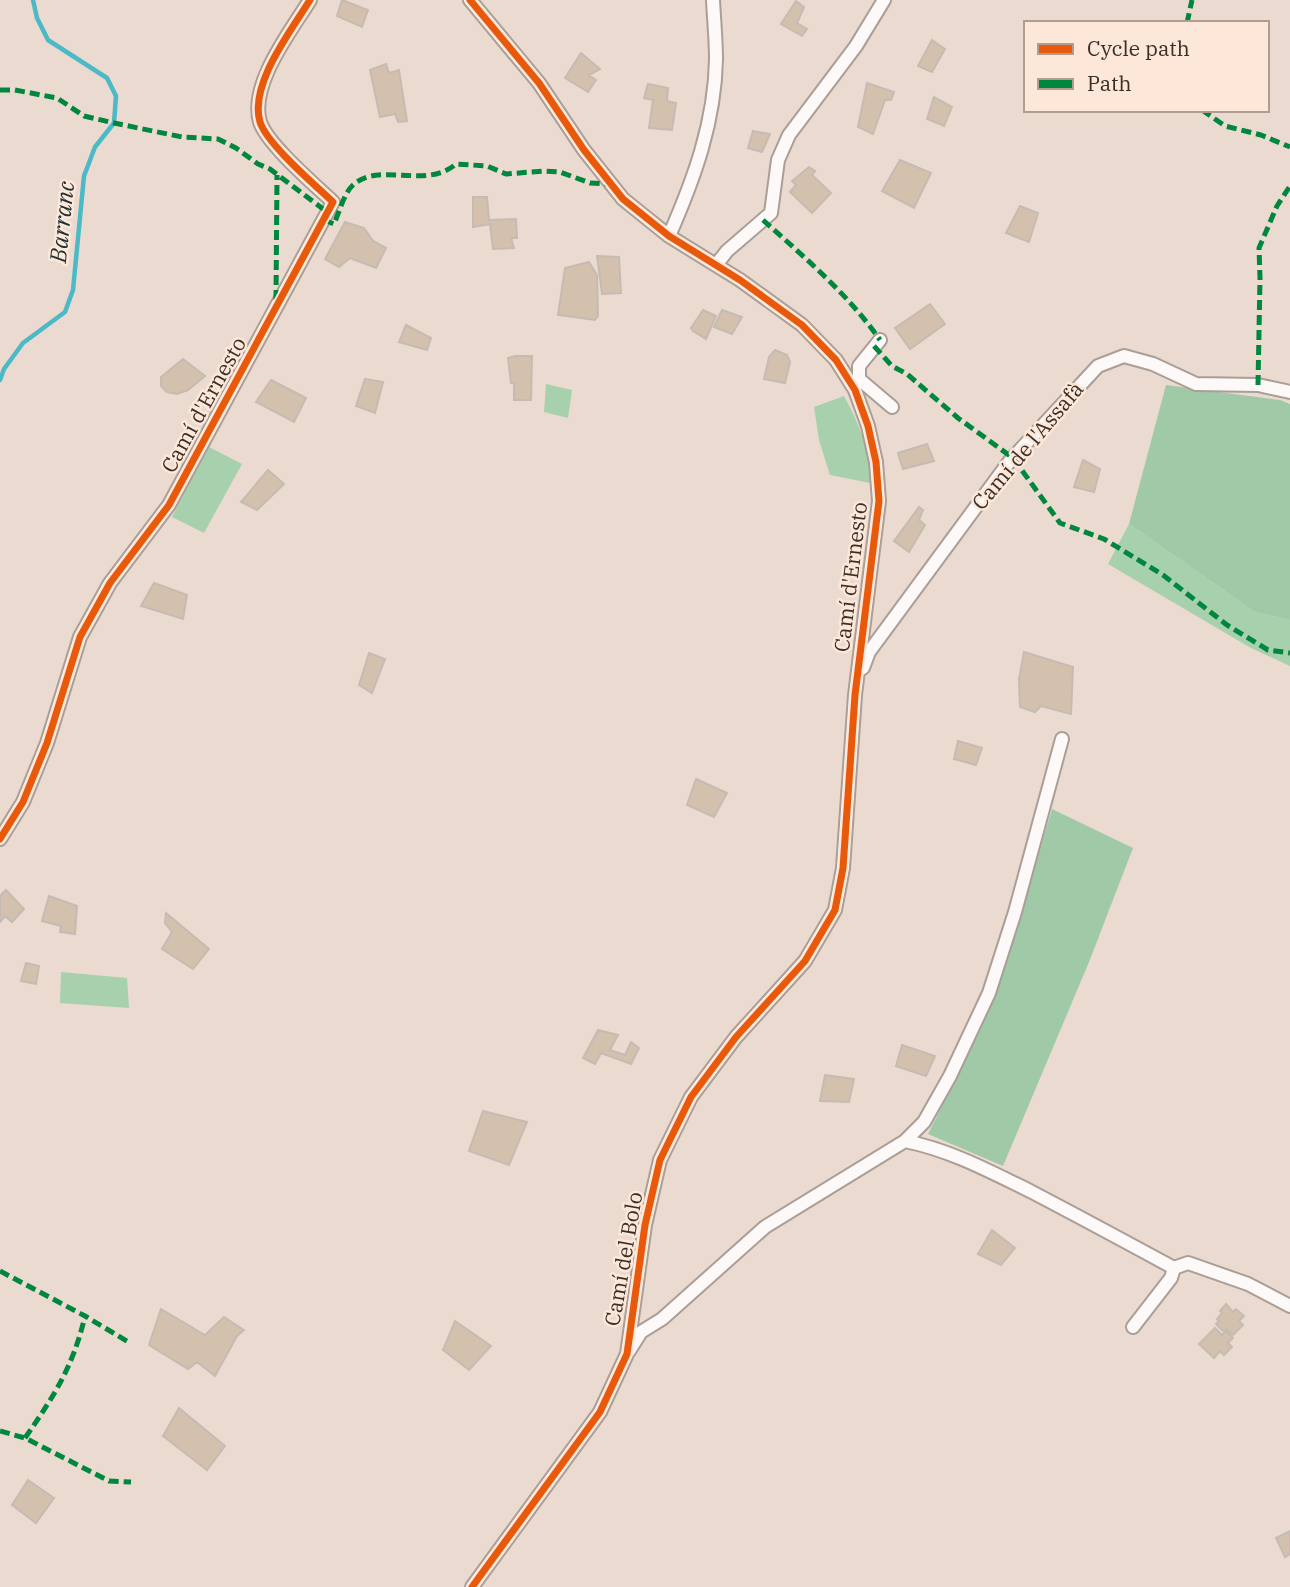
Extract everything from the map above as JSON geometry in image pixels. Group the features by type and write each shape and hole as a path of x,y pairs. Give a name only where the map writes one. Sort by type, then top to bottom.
{"street":[{"name":"Camí d'Ernesto","path":"0,839 23,803 47,743 80,637 110,583 169,505 333,202 275,146 260,123 259,100 268,69 310,0"},
{"name":"Camí d'Ernesto","path":"470,0 539,83 584,150 623,199 669,236 802,325 840,365 855,390 868,426 876,463 879,501 855,695"},
{"path":"669,236 693,181 709,124 716,61 713,0"},
{"path":"716,265 727,251 771,213 778,160 789,135 856,46 884,0"},
{"path":"859,379 859,366 880,340"},
{"name":"Camí de l'Assafà","path":"855,695 869,652 906,601 1010,462 1098,366 1124,356 1153,364 1196,384 1258,385 1290,392"},
{"path":"840,365 892,407"},
{"name":"Camí del Bolo","path":"472,1587 600,1412 626,1354 645,1225 660,1160 691,1097 736,1037 805,961 835,911 843,868 855,695"},
{"path":"626,1354 641,1332 662,1319 765,1227 905,1141 924,1122 944,1087 989,993 1015,912 1062,739"},
{"path":"905,1141 963,1158 1088,1220 1174,1268 1188,1263 1248,1284 1290,1306"},
{"path":"1133,1327 1171,1279 1174,1268"}],"green space":[{"path":"546,384 572,390 568,418 544,412"},
{"path":"1166,385 1280,400 1290,404 1290,620 1255,612 1129,524"},
{"path":"844,396 863,438 875,484 830,475 819,440 814,407"},
{"path":"209,447 242,464 204,533 172,517"},
{"path":"1129,524 1255,612 1290,620 1290,666 1251,648 1108,564"},
{"path":"1052,809 1133,848 1089,962 1003,1166 928,1134 972,1046 1006,963"},
{"path":"61,972 127,978 129,1008 60,1003"}],"building":[{"path":"342,0 368,10 362,27 337,16"},
{"path":"796,1 804,7 797,23 807,29 802,36 781,24"},
{"path":"932,40 945,49 932,72 918,66"},
{"path":"581,53 600,69 589,75 596,80 588,92 565,78"},
{"path":"386,64 389,73 399,70 407,121 398,122 395,114 380,117 370,70"},
{"path":"867,83 894,92 891,100 885,100 873,134 858,127"},
{"path":"648,84 668,88 667,101 676,103 672,130 649,128 653,100 644,98"},
{"path":"934,97 952,107 944,126 927,119"},
{"path":"753,131 770,134 762,152 748,148"},
{"path":"900,160 931,173 914,208 882,191"},
{"path":"809,167 815,171 812,175 831,193 812,213 790,192 796,185 792,181"},
{"path":"473,197 487,197 489,220 516,219 517,238 511,238 514,248 493,249 490,224 473,227"},
{"path":"1020,206 1038,213 1029,242 1006,233"},
{"path":"345,222 364,228 373,241 386,248 376,268 350,258 339,267 325,259"},
{"path":"597,256 619,257 621,293 602,294"},
{"path":"589,262 597,275 598,316 595,320 558,315 565,268"},
{"path":"930,304 945,324 910,349 895,328"},
{"path":"703,310 716,316 706,339 691,328"},
{"path":"722,310 742,317 732,334 714,327"},
{"path":"406,325 431,338 427,350 399,342"},
{"path":"775,350 787,355 790,362 785,383 764,379 769,357"},
{"path":"532,356 531,400 514,400 514,383 511,383 508,358"},
{"path":"183,359 205,376 188,390 177,394 167,392 161,386 161,377"},
{"path":"365,379 383,382 375,413 356,406"},
{"path":"271,380 306,398 294,422 256,402"},
{"path":"927,444 934,461 903,469 898,453"},
{"path":"1083,460 1100,469 1094,492 1074,487"},
{"path":"268,470 284,484 257,510 241,502"},
{"path":"919,507 923,510 919,520 925,525 909,552 894,541"},
{"path":"154,583 187,595 183,619 141,606"},
{"path":"1024,652 1073,667 1071,714 1041,706 1035,712 1020,707 1019,679"},
{"path":"369,653 385,659 372,693 359,685"},
{"path":"958,741 982,748 976,765 954,759"},
{"path":"696,779 727,793 714,817 687,805"},
{"path":"6,890 24,909 12,922 5,916 0,922 0,896"},
{"path":"49,896 77,906 75,934 60,932 61,926 42,921"},
{"path":"166,913 209,949 193,969 162,949 172,932 165,923"},
{"path":"26,963 39,966 36,984 21,981"},
{"path":"598,1030 618,1035 610,1050 625,1055 631,1042 639,1048 631,1064 601,1053 595,1064 583,1058"},
{"path":"902,1045 935,1056 926,1076 896,1066"},
{"path":"825,1075 854,1079 849,1102 820,1101"},
{"path":"483,1111 527,1122 509,1165 469,1151"},
{"path":"992,1230 1015,1248 1001,1265 978,1254"},
{"path":"1226,1304 1233,1312 1236,1309 1244,1316 1239,1321 1243,1325 1233,1335 1226,1329 1224,1332 1216,1324 1222,1313 1220,1311"},
{"path":"161,1309 205,1335 224,1317 244,1330 237,1336 215,1376 197,1362 188,1369 149,1345"},
{"path":"455,1321 491,1346 469,1370 443,1350"},
{"path":"1215,1328 1222,1335 1226,1331 1233,1338 1228,1343 1232,1347 1224,1355 1220,1351 1214,1358 1199,1344"},
{"path":"179,1408 225,1446 207,1470 163,1436"},
{"path":"28,1480 54,1498 36,1523 12,1505"},
{"path":"1290,1531 1290,1554 1285,1557 1276,1538"}],"waterway":[{"name":"Barranc","path":"0,380 4,369 23,343 65,312 73,290 84,176 95,147 114,123 116,96 107,78 48,40 37,18 33,0"}],"marked path":[{"path":"1187,21 1192,0"},
{"path":"0,90 57,98 84,116 114,123 182,137 218,139 270,169 327,212"},
{"path":"1205,112 1225,126 1261,135 1290,147"},
{"path":"324,220 334,224 347,193 364,178 376,175 431,175 456,164 487,166 506,174 560,172 590,183 611,184"},
{"path":"276,300 277,175"},
{"path":"1258,385 1259,248 1277,206 1290,186"},
{"path":"763,220 840,292 880,340"},
{"path":"874,346 892,366 907,374 958,418 1013,458 1060,523 1104,539 1163,575 1227,625 1268,650 1290,653"},
{"path":"0,1271 130,1343"},
{"path":"25,1438 61,1380 75,1351 85,1316"},
{"path":"0,1431 25,1438 109,1481 131,1482"}],"cycle path":[{"path":"0,839 23,802 47,743 80,637 110,583 169,505 333,202 292,164 264,131 258,107 260,91 274,58 310,0"},
{"path":"470,0 539,83 584,150 623,199 669,236 740,280 802,325 836,360 855,390 868,426 876,462 879,501 855,695 843,868 835,910 805,961 736,1037 691,1097 660,1160 645,1225 627,1354 600,1412 472,1587"}]}
